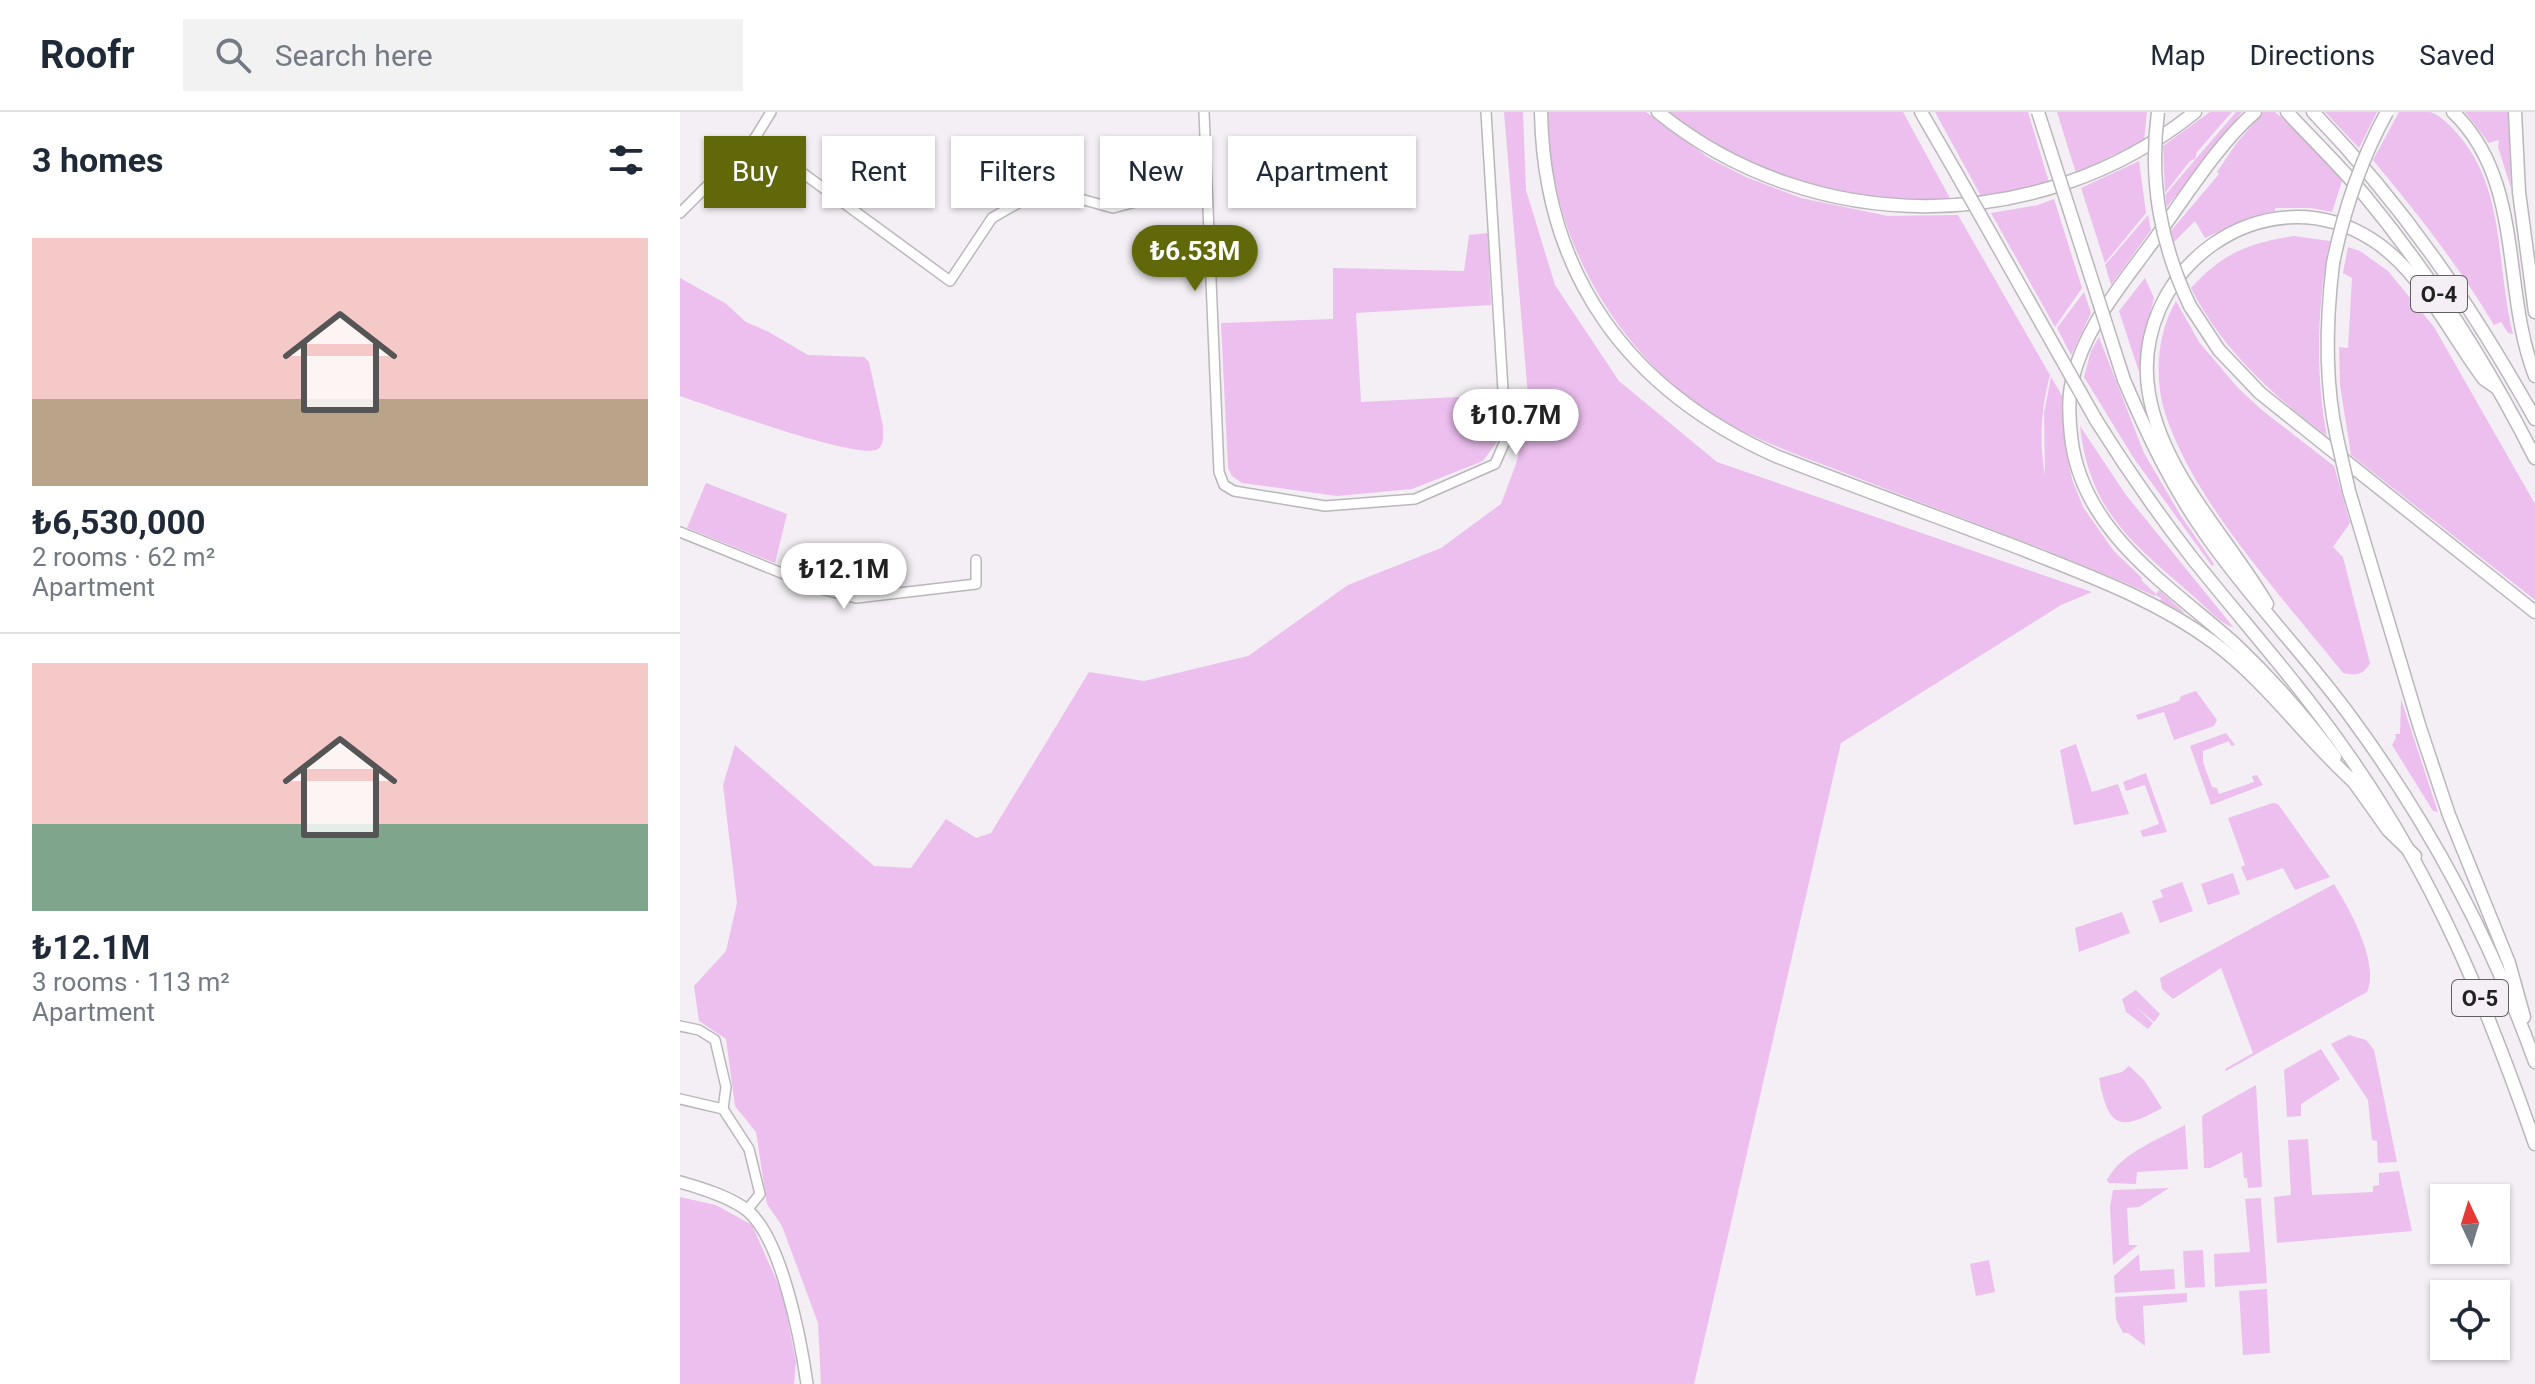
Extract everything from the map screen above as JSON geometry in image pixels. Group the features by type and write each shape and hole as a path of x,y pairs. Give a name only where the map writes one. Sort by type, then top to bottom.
{"highway":[{"path":"1541,112 1545,170 1558,224 1583,286 1614,334 1647,373 1695,413 1727,433 1776,456 2139,597 2215,643 2267,689 2326,757 2355,783"},
{"path":"1658,112 1724,157 1777,181 1846,200 1914,208 1982,204 2069,182 2140,150 2195,112"},
{"path":"1921,112 2096,420 2163,520 2347,752 2415,856"},
{"path":"2038,112 2124,380 2152,444 2190,511 2241,582 2354,721 2421,821 2477,923 2526,1036"},
{"path":"2158,112 2153,163 2166,247 2190,306 2219,350 2260,393 2535,612"},
{"path":"2255,112 2207,169 2093,327 2071,384 2072,446 2088,494 2109,529 2143,565 2259,667 2302,714 2388,830 2415,856"},
{"name":"O-4","path":"2287,112 2365,195 2419,265 2497,388 2535,458"},
{"name":"O-4","path":"2313,112 2398,208 2454,284 2535,419"},
{"path":"2387,112 2364,158 2350,196 2333,263 2328,304 2327,364 2337,438 2349,491 2437,780 2518,989 2526,1036"},
{"path":"2453,112 2473,134 2495,176 2503,210 2517,316 2535,376"},
{"path":"2515,112 2519,192 2535,312"},
{"path":"2278,624 2185,481 2166,445 2153,409 2148,380 2151,336 2163,301 2185,268 2211,244 2260,222 2300,218 2345,227 2381,246 2409,274 2484,379 2497,388"},
{"name":"O-5","path":"2415,856 2461,951 2499,1043 2535,1144"},
{"name":"O-5","path":"2526,1036 2535,1062"}],"main road":[{"path":"680,1182 747,1210 755,1219 777,1260 799,1331 807,1384"}],"street":[{"path":"756,136 771,112"},
{"path":"1204,112 1205,136"},
{"path":"1208,208 1219,472 1224,485 1234,491 1325,506 1415,499 1495,464 1506,439 1486,112"},
{"path":"806,175 950,281 992,218 1027,198 1059,193 1100,204"},
{"path":"680,213 704,189"},
{"path":"680,532 821,589 856,598 976,584 976,560"},
{"path":"680,1026 699,1030 715,1040 726,1087 723,1109 749,1149 760,1194 747,1210"},
{"path":"680,1099 723,1109"}],"shaded area":[{"path":"1504,112 1523,112 1526,190 1555,285 1619,381 1717,462 2092,592 2061,605 1841,743 1694,1384 821,1384 818,1323 782,1226 767,1204 756,1132 735,1106 726,1039 699,1021 694,986 726,951 737,903 723,785 735,745 874,866 911,868 946,819 976,838 991,833 1089,672 1144,681 1248,656 1348,585 1441,548 1501,504 1516,464 1529,408"},
{"path":"1548,112 1646,112 1709,158 1746,177 1801,198 1888,216 1958,215 2050,375 2042,425 2045,476 2044,413 2051,377 2066,402 2066,451 2083,507 2113,550 2141,580 2156,594 2159,590 2186,614 2160,601 2161,598 2156,595 2117,579 1769,443 1697,404 1664,377 1635,346 1588,275 1558,196 1550,154"},
{"path":"1669,112 1903,112 1951,200 1874,197 1802,182 1734,154"},
{"path":"1935,112 2028,112 2049,182 1982,198"},
{"path":"2057,112 2147,112 2144,140 2076,173"},
{"path":"2210,112 2232,112 2165,193 2163,146"},
{"path":"2236,112 2242,112 2167,207 2165,195"},
{"path":"2263,112 2275,112 2294,128 2342,181 2332,212 2310,208 2275,208 2275,211 2248,218 2205,238 2195,221 2174,242 2170,232 2219,174 2217,172 2236,144"},
{"path":"2325,112 2377,112 2359,148"},
{"path":"2399,112 2430,112 2436,115 2452,128 2471,152 2483,176 2497,226 2513,334 2508,333 2501,322 2494,325 2437,240 2373,160"},
{"path":"2465,112 2508,112 2511,188 2498,147 2499,140 2489,143"},
{"path":"2139,161 2146,213 2105,263 2081,188"},
{"path":"2054,199 2082,288 2055,327 1991,213"},
{"path":"2148,215 2151,230 2111,285 2105,265"},
{"path":"1488,233 1491,305 1356,313 1361,402 1496,395 1499,439 1483,461 1412,489 1337,496 1242,483 1232,476 1228,468 1221,323 1333,319 1333,268 1464,271 1469,235"},
{"path":"2294,236 2330,241 2322,289 2319,338 2327,436 2250,369 2217,331 2191,288 2214,266 2237,252 2263,242"},
{"path":"2348,247 2360,251 2388,271 2434,327 2535,504 2535,600 2351,455 2340,385 2339,347 2348,348 2352,278 2343,273"},
{"path":"680,278 725,303 746,322 808,355 864,357 869,362 883,426 880,447 865,451 815,440 680,396"},
{"path":"2145,278 2154,298 2142,344 2139,372 2119,311"},
{"path":"2084,292 2091,313 2071,355 2057,328"},
{"path":"2176,301 2199,342 2238,388 2334,466 2350,523 2333,547 2343,557 2370,663 2362,672 2343,673 2268,582 2219,516 2179,447 2165,413 2159,385 2161,341"},
{"path":"2099,337 2144,453 2214,564 2212,566 2133,457 2084,377 2091,351"},
{"path":"2080,426 2126,495 2234,628 2217,618 2150,558 2116,522 2093,480"},
{"path":"706,483 787,514 775,563 687,528"},
{"path":"2196,691 2217,720 2214,726 2174,740 2164,712 2138,720 2136,715 2179,701 2181,696"},
{"path":"2401,699 2438,812 2433,811 2392,745 2395,734 2400,734"},
{"path":"2226,733 2235,745 2231,746 2229,741 2203,751 2203,762 2212,787 2217,788 2219,794 2254,782 2252,776 2257,775 2263,785 2211,805 2190,746"},
{"path":"2076,744 2092,792 2118,784 2129,814 2074,825 2060,750"},
{"path":"2146,773 2167,832 2143,837 2140,831 2159,824 2145,785 2126,791 2123,782"},
{"path":"2278,804 2330,877 2295,890 2283,868 2247,881 2241,867 2245,865 2228,818"},
{"path":"2233,873 2240,894 2208,905 2201,884"},
{"path":"2182,882 2193,911 2160,923 2152,901 2163,897 2160,890"},
{"path":"2334,884 2366,951 2370,980 2367,992 2226,1071 2253,1053 2221,968 2173,999 2162,989 2160,978"},
{"path":"2122,912 2130,933 2079,952 2075,928"},
{"path":"2136,990 2160,1014 2154,1022 2134,1005 2153,1023 2148,1029 2126,1012 2122,999"},
{"path":"2349,1035 2366,1040 2374,1050 2397,1162 2378,1163 2377,1141 2372,1140 2368,1100 2331,1044"},
{"path":"2321,1049 2340,1079 2301,1104 2301,1116 2287,1117 2284,1070"},
{"path":"2129,1066 2144,1080 2162,1108 2135,1121 2125,1122 2111,1115 2099,1078 2122,1072"},
{"path":"2256,1085 2262,1187 2248,1188 2242,1152 2204,1168 2202,1118"},
{"path":"2185,1125 2188,1169 2137,1172 2136,1184 2109,1183 2107,1180 2114,1170 2131,1154"},
{"path":"2308,1139 2312,1195 2373,1192 2373,1186 2379,1185 2379,1173 2399,1171 2412,1231 2277,1243 2274,1197 2291,1195 2288,1140"},
{"path":"2169,1188 2139,1207 2127,1208 2129,1245 2138,1245 2113,1265 2110,1207 2113,1190"},
{"path":"680,1197 716,1205 752,1225 783,1295 796,1362 794,1384 680,1384"},
{"path":"2261,1198 2267,1283 2215,1287 2214,1254 2250,1252 2245,1199"},
{"path":"2203,1250 2205,1287 2185,1288 2183,1251"},
{"path":"2139,1254 2140,1271 2174,1269 2175,1289 2115,1293 2114,1276"},
{"path":"1989,1260 1995,1292 1976,1296 1970,1264"},
{"path":"2267,1289 2270,1353 2243,1355 2239,1291"},
{"path":"2187,1293 2187,1302 2143,1306 2145,1346 2128,1333 2123,1333 2116,1319 2115,1297"}]}
